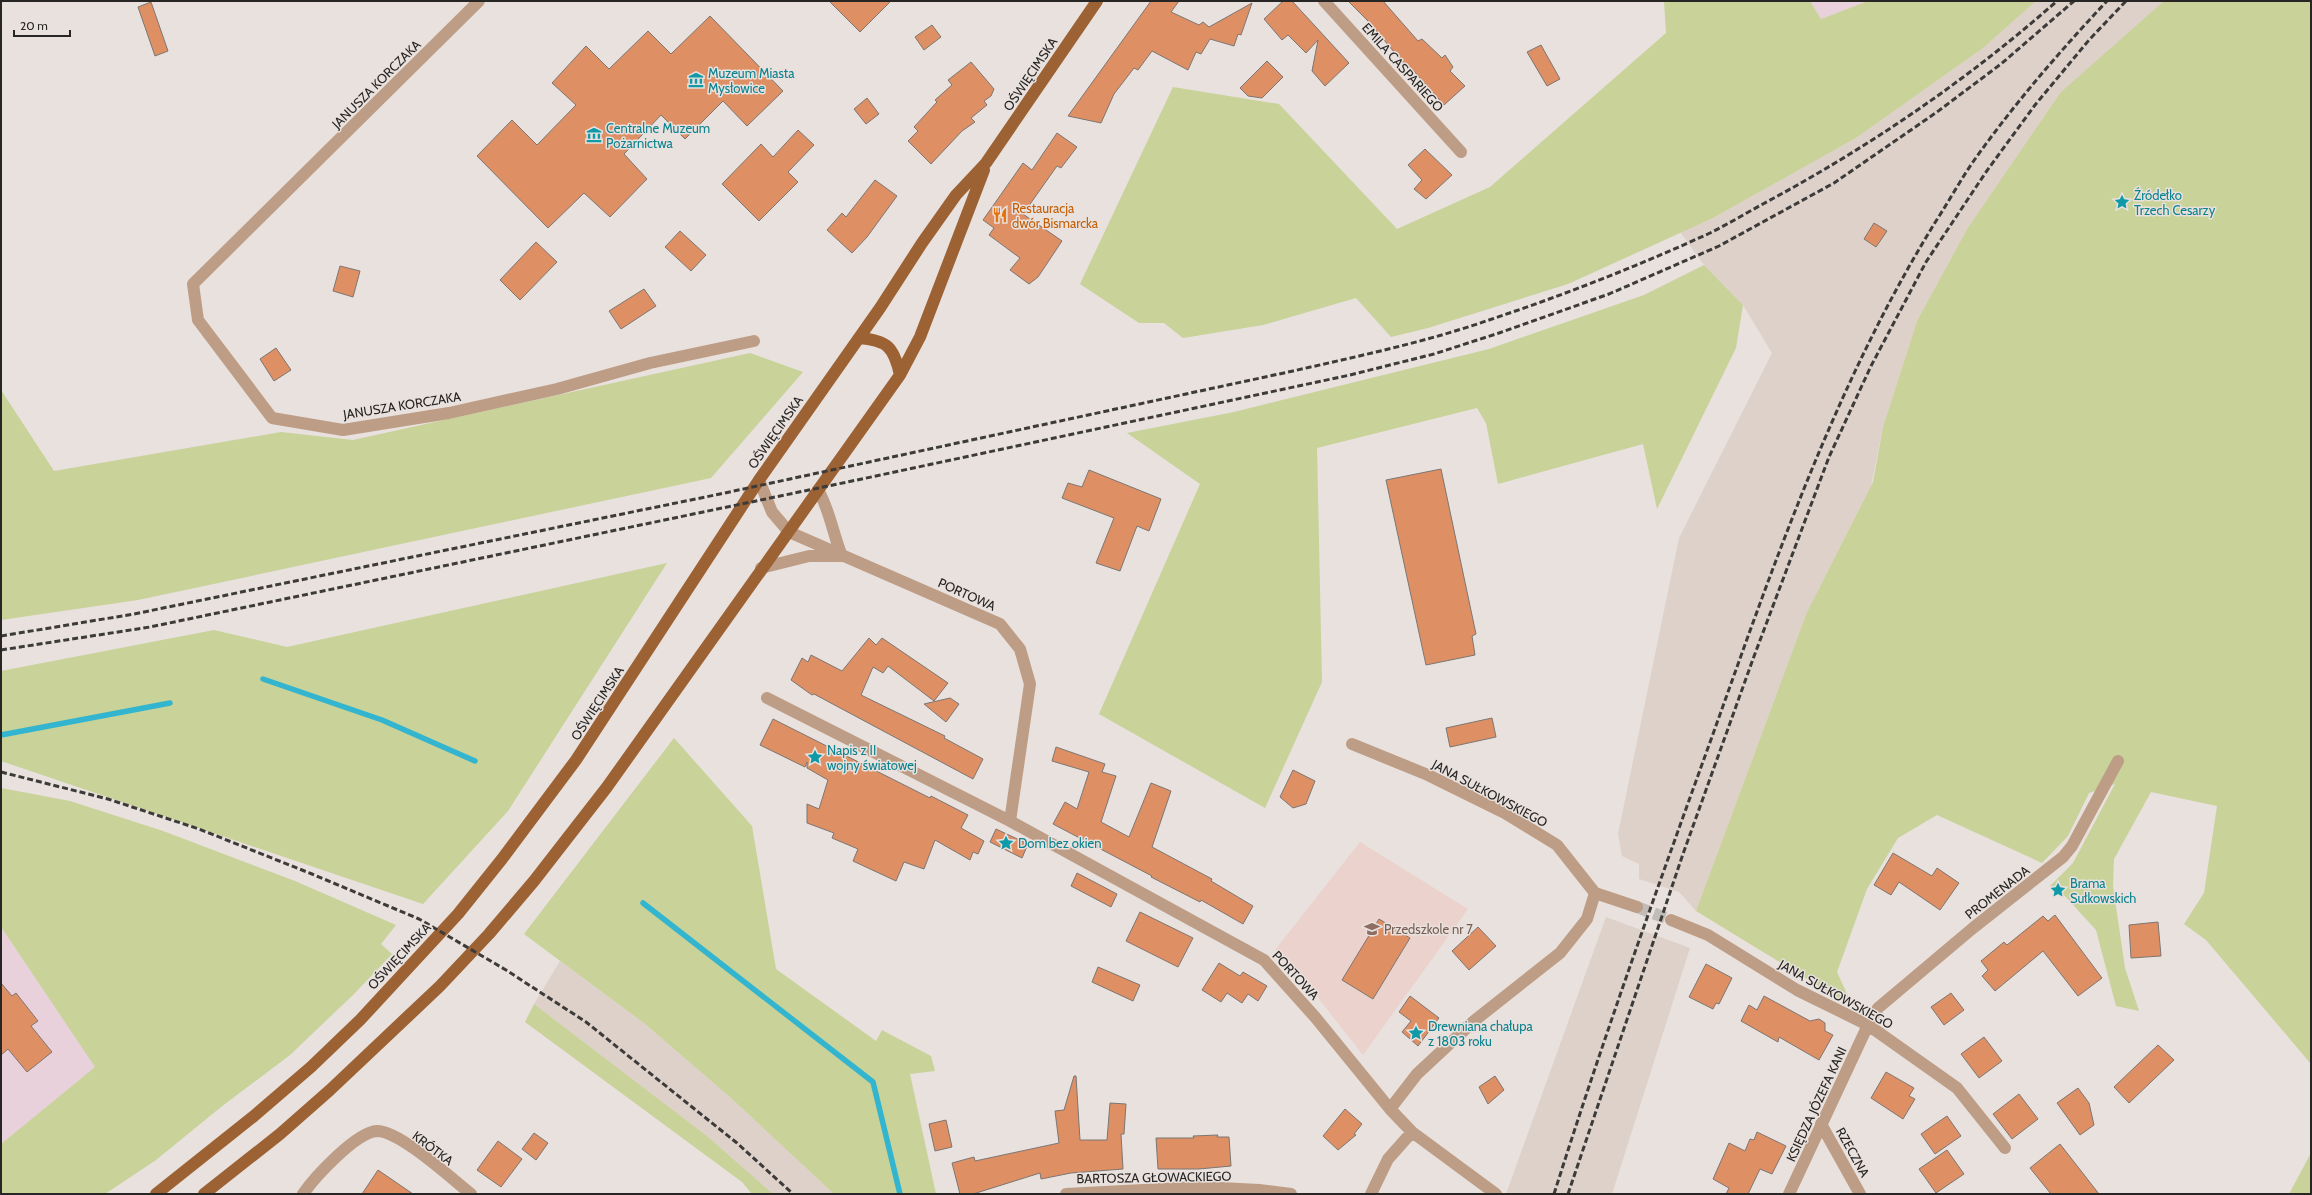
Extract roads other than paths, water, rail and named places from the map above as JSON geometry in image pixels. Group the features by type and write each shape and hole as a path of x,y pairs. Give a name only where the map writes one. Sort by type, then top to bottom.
{"main road":[{"name":"OŚWIĘCIMSKA","path":"156,1194 254,1116 311,1067 360,1020 410,964 458,914 502,859 576,760 759,480 859,338 956,195 986,163 1097,1"},
{"name":"OŚWIĘCIMSKA","path":"204,1194 308,1110 440,986 489,934 534,881 607,787 761,568 789,532 900,375 920,337 986,163"},
{"path":"859,338 873,339 888,346 897,361 900,375"}],"street":[{"name":"JANUSZA KORCZAKA","path":"479,1 193,284 198,320 272,418 343,430 426,417 556,390 650,363 754,341"},
{"name":"EMILA CASPARIEGO","path":"1324,1 1461,152"},
{"path":"759,480 772,512 789,532"},
{"path":"818,490 824,500 833,534 842,556"},
{"name":"PORTOWA","path":"789,532 1000,624 1020,649 1030,684 1010,821"},
{"name":"PORTOWA","path":"761,568 809,556 842,556"},
{"name":"PORTOWA","path":"767,698 1010,821 1264,960 1315,1017 1390,1109 1412,1132 1496,1194"},
{"name":"JANA SUŁKOWSKIEGO","path":"1352,744 1428,774 1503,812 1557,845 1595,893"},
{"name":"PROMENADA","path":"1868,1025 1878,1008 1973,928 2063,858 2072,846 2118,761"},
{"path":"1390,1109 1417,1074 1474,1021 1560,953 1587,919 1595,893 1637,907"},
{"name":"JANA SUŁKOWSKIEGO","path":"1671,920 1708,935 1796,990 1868,1025 1958,1088 2005,1148"},
{"name":"KSIĘDZA JÓZEFA KANI","path":"1789,1194 1868,1025"},
{"name":"RZECZNA","path":"1821,1124 1860,1194"},
{"name":"KRÓTKA","path":"303,1194 314,1178 352,1143 375,1131 390,1134 407,1144 471,1194"},
{"path":"1371,1194 1388,1159 1412,1132"},
{"name":"BARTOSZA GŁOWACKIEGO","path":"1066,1194 1201,1187 1258,1190 1291,1194"}],"waterway":[{"path":"263,679 382,720 475,761"},
{"path":"1,735 170,703"},
{"path":"643,903 873,1082 900,1194"}],"tunnel":[{"path":"1637,907 1671,920"}],"railway":[{"path":"1,636 134,614 720,494 1293,371 1392,348 1465,328 1601,280 1656,257 1710,233 1812,177 1885,132 1956,82 1991,56 2057,1"},
{"path":"1,650 150,627 857,480 1350,375 1434,354 1499,333 1609,294 1719,246 1834,183 1937,112 2001,64 2074,1"},
{"path":"1554,1194 1631,963 1760,602 1811,472 1868,344 1936,221 1990,138 2038,78 2107,1"},
{"path":"1568,1194 1683,854 1753,659 1829,457 1871,366 1926,262 1986,172 2035,105 2089,40 2126,1"},
{"path":"1,772 108,799 199,829 419,919 506,970 586,1022 737,1143 793,1194"}],"place":[{"name":"Muzeum Miasta Mysłowice","path":"696,80"},
{"name":"Centralne Muzeum Pożarnictwa","path":"594,135"},
{"name":"Źródełko Trzech Cesarzy","path":"2122,202"},
{"name":"Restauracja dwór Bismarcka","path":"1000,215"},
{"name":"Napis z II wojny światowej","path":"815,757"},
{"name":"Dom bez okien","path":"1006,843"},
{"name":"Brama Sułkowskich","path":"2058,890"},
{"name":"Przedszkole nr 7","path":"1372,929"},
{"name":"Drewniana chałupa z 1803 roku","path":"1416,1033"}]}
